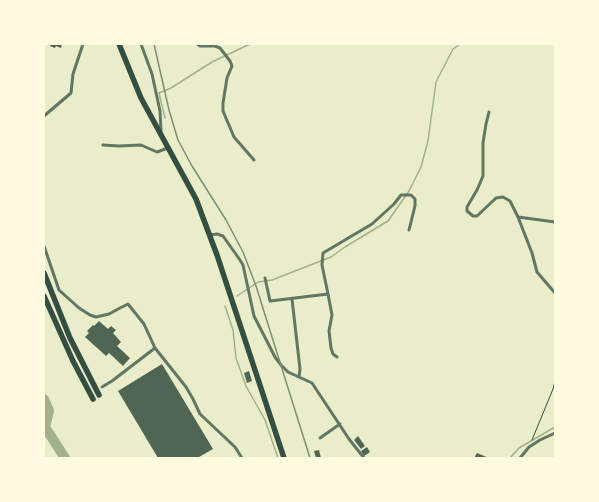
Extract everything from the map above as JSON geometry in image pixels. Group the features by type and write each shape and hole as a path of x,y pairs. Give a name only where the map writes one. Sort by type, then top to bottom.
{"highway":[{"path":"119,44 141,98 196,199 210,235 284,458"},
{"path":"44,273 70,338 99,395"},
{"path":"44,296 73,361 93,399"}],"street":[{"path":"44,116 71,93 73,74 84,44"},
{"path":"141,44 152,74 160,111 161,133"},
{"path":"197,44 200,46 215,46 220,48 230,61 232,66 227,78 223,111 234,136 254,160"},
{"path":"489,112 483,143 483,176 467,207 467,211 473,216 477,216 496,198 503,197 510,201 532,253 537,272 555,293"},
{"path":"103,145 141,145 157,152 168,148"},
{"path":"337,356 333,354 331,348 329,331 332,315 322,265 323,253 372,224 394,204 401,195 411,195 415,199 415,206 409,230"},
{"path":"518,217 555,222"},
{"path":"210,235 217,234 223,236 243,265 254,316 263,336 281,365 288,372 312,383 364,458"},
{"path":"44,246 59,290 79,308 96,317 109,314 128,304 144,324 155,348 194,399 200,414 235,447 242,458"},
{"path":"265,278 270,301 328,294"},
{"path":"292,299 300,369 299,377"},
{"path":"102,387 155,348"},
{"path":"320,438 340,424"},
{"path":"520,458 529,447 555,433"}],"path":[{"path":"534,436 555,381"}],"building":[{"path":"51,44 62,44 61,48 56,46 55,48 50,46"},
{"path":"99,321 108,329 111,326 116,330 113,333 121,342 117,346 130,358 123,366 109,353 106,356 85,337 89,333 87,331"},
{"path":"162,364 213,449 199,457 200,458 158,458 118,391"},
{"path":"249,371 252,381 247,383 244,373"},
{"path":"358,436 365,446 361,449 354,440"},
{"path":"367,447 370,452 364,456 361,451"},
{"path":"319,450 321,458 316,458 314,451"},
{"path":"477,453 489,458 474,458"}],"waterway":[{"path":"165,118 159,93 171,88 212,62 250,44"},
{"path":"237,296 258,282 272,280 331,257 388,221 409,191 421,167 428,141 436,82 453,49 460,44"},
{"path":"225,306 233,330 236,358 246,386 265,420 278,458"},
{"path":"44,399 49,411 45,427 65,458"},
{"path":"510,458 519,448 555,427"}],"railway":[{"path":"154,44 169,110 178,140 192,166 226,220 243,252 256,286 310,458"}]}
